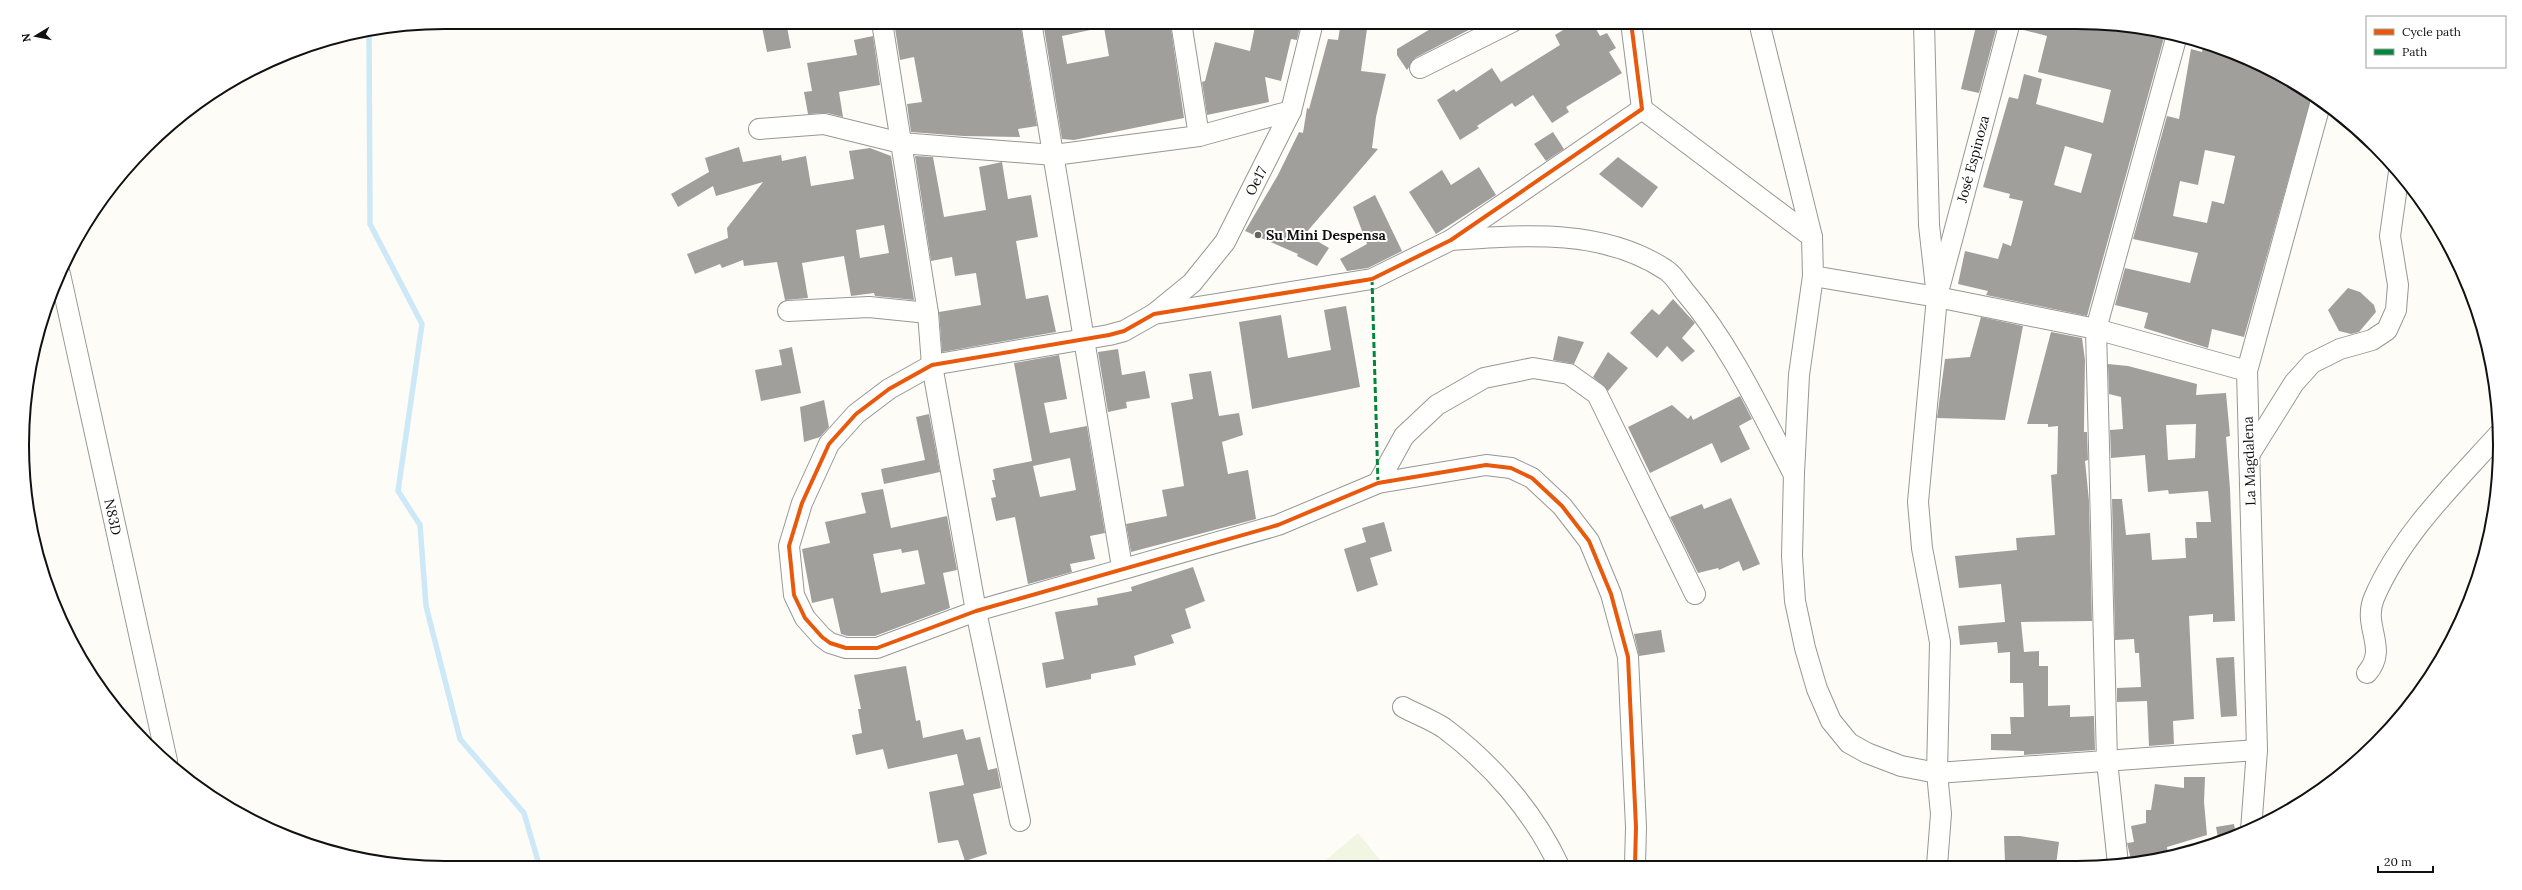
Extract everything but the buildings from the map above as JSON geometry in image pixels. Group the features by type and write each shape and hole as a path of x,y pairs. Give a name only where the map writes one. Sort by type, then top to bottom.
{"street":[{"path":"883,29 928,313 932,365 976,611 1020,821"},
{"path":"1033,29 1122,568"},
{"path":"1182,29 1199,136"},
{"name":"Oe17","path":"1154,314 1192,283 1225,242 1291,111 1311,29"},
{"path":"1420,68 1498,29"},
{"path":"1633,29 1642,109 1812,237"},
{"path":"1761,29 1812,237 1813,276 1799,375 1794,473 1792,556 1795,600 1817,689 1831,721 1849,743 1867,753 1901,766 1937,773 2256,750"},
{"path":"1924,29 1929,225 1937,297 1918,502 1922,548 1940,642 1937,773 1941,814 1937,861"},
{"name":"José Espinoza","path":"1937,297 2008,29"},
{"path":"2117,859 2107,761 2096,329 2175,41"},
{"name":"La Magdalena","path":"2251,822 2256,750 2246,371 2319,107"},
{"path":"1635,861 1636,827 1628,657 1611,594 1589,541 1562,506 1537,483 1511,468 1486,465 1378,484 1278,524 976,611 877,648 846,648 830,643 822,637 805,618 794,595 789,546 802,503 829,444 856,414 878,397 932,365 1084,340 1124,331 1154,314 1372,279 1451,240 1642,109"},
{"path":"759,129 824,124 901,143 1054,155 1199,136 1291,111"},
{"path":"2249,455 2294,382 2312,363 2340,349 2372,340 2387,330 2396,310 2398,285 2390,236 2398,181"},
{"path":"1451,240 1528,234 1581,240 1627,250 1668,271 1697,306 1728,352 1794,473"},
{"path":"1813,276 1937,297 2096,329 2246,371"},
{"name":"N83D","path":"62,284 165,752"},
{"path":"788,311 869,308 928,313"},
{"path":"1378,484 1404,436 1437,405 1484,378 1533,368 1569,374 1597,394 1695,594"},
{"path":"2367,672 2373,665 2377,652 2369,617 2376,595 2415,529 2493,441"},
{"path":"1403,707 1443,728 1480,759 1524,806 1556,861"}],"green space":[{"path":"1358,833 1381,861 1325,861"}],"waterway":[{"path":"369,36 370,224 422,324 398,491 420,525 426,606 460,739 524,813 538,861"}],"marked path":[{"path":"1372,279 1378,483"}],"cycle path":[{"path":"1632,29 1642,109 1451,240 1372,279 1154,314 1124,331 1109,335 932,365 889,389 856,414 829,444 802,503 789,546 794,595 805,618 822,637 830,643 846,648 877,648 976,611 1278,525 1378,483 1486,465 1511,468 1532,478 1562,506 1589,541 1611,594 1628,657 1636,827 1635,861"}],"place":[{"name":"Su Mini Despensa","path":"1258,235"}]}
